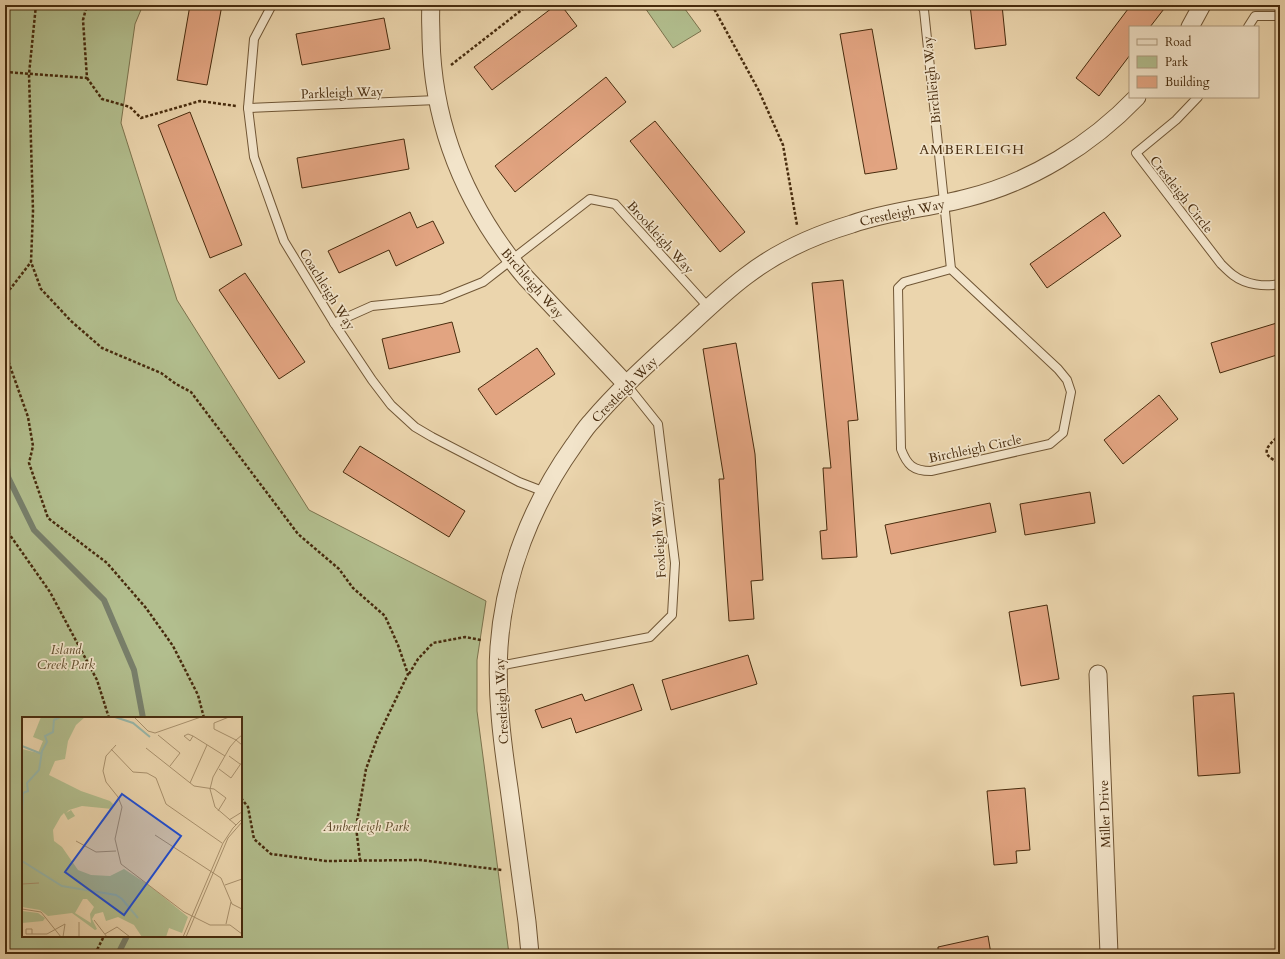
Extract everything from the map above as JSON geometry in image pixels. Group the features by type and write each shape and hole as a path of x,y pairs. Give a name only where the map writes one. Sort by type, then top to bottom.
{"street":[{"name":"Birchleigh Way","path":"431,5 432,63 437,100 458,171 481,217 511,260 626,384"},
{"path":"1191,26 1202,5"},
{"name":"Crestleigh Way","path":"530,954 500,725 498,684 499,647 504,609 513,572 525,535 558,467 590,423 626,384 746,275 779,255 814,238 860,221 886,214 966,199 1017,181 1044,168 1076,148 1107,125 1136,98"},
{"name":"Miller Drive","path":"1098,674 1109,954"}],"lane":[{"name":"Coachleigh Way","path":"272,5 254,39 248,108 254,157 284,241 334,323 372,380 391,405 415,426 432,436 519,482 545,492"},
{"name":"Birchleigh Way","path":"921,5 924,10 943,204"},
{"path":"1249,26 1255,16 1280,16"},
{"name":"Crestleigh Circle","path":"1197,98 1176,120 1136,153 1221,264 1233,276 1250,284 1272,286 1280,284"},
{"name":"Parkleigh Way","path":"248,108 437,100"},
{"name":"Brookleigh Way","path":"334,323 372,306 441,300 483,282 590,199 615,204 709,308"},
{"path":"943,204 950,269"},
{"name":"Birchleigh Circle","path":"950,269 1058,369 1066,380 1071,392 1063,433 1050,444 931,471 921,471 908,463 901,449 897,294 898,288 904,282 950,269"},
{"name":"Foxleigh Way","path":"499,666 650,637 672,614 675,563 658,424 626,384"}],"path":[{"path":"36,5 29,74 33,211 31,262 41,289 71,321 102,348 161,373 176,384 191,392 298,534 339,569 353,588 385,616 398,645 408,674 406,679"},
{"path":"87,5 83,20 87,78 102,99 130,107 141,118 200,101 248,108"},
{"path":"450,66 528,5"},
{"path":"712,5 759,92 783,146 797,225"},
{"path":"5,72 87,78"},
{"path":"5,294 31,262"},
{"path":"5,352 28,417 33,446 29,463 48,518 107,563 146,608 173,646 198,695 204,717"},
{"path":"1280,435 1269,444 1267,454 1271,459 1280,463"},
{"path":"5,528 50,592 97,680 109,717"},
{"path":"360,860 356,827 366,769 378,736 406,679 418,659 433,643 465,637 488,641"},
{"path":"242,799 248,807 254,839 271,854 326,861 420,860 520,872"},
{"path":"95,954 104,937"}],"green space":[{"name":"Amberleigh Park","path":"5,5 143,5 135,24 121,123 177,300 309,510 486,601 477,660 477,711 509,954 5,954"},
{"path":"643,5 682,5 701,31 673,48"}],"building":[{"path":"190,5 222,5 207,85 177,80"},
{"path":"556,5 561,5 577,26 492,90 474,67"},
{"path":"970,5 1002,5 1006,45 975,49"},
{"path":"1131,5 1167,5 1151,26 1129,26 1129,56 1099,96 1076,78"},
{"path":"384,18 390,49 302,65 296,34"},
{"path":"872,29 897,169 865,174 840,34"},
{"path":"606,77 626,102 515,192 495,166"},
{"path":"190,112 242,245 210,258 158,125"},
{"path":"655,121 745,232 720,252 630,141"},
{"path":"404,139 409,169 302,188 297,158"},
{"path":"410,212 417,228 433,221 444,243 396,266 389,250 339,273 328,251"},
{"path":"1104,212 1121,236 1047,288 1030,264"},
{"path":"245,273 305,362 279,379 219,290"},
{"path":"843,280 858,420 848,421 857,557 822,559 820,531 827,530 823,468 831,468 812,283"},
{"path":"452,322 460,352 389,369 382,339"},
{"path":"1280,322 1280,354 1220,373 1211,343"},
{"path":"736,343 755,454 763,580 751,581 754,619 729,621 719,479 724,479 703,349"},
{"path":"537,348 555,374 496,415 478,389"},
{"path":"1159,395 1178,419 1123,464 1104,440"},
{"path":"360,446 465,511 449,537 343,472"},
{"path":"1090,492 1095,523 1025,535 1020,504"},
{"path":"990,503 996,532 891,554 885,525"},
{"path":"1047,605 1059,679 1021,686 1009,612"},
{"path":"748,655 757,684 671,710 662,680"},
{"path":"633,684 642,710 576,733 571,718 542,728 535,710 582,694 585,701"},
{"path":"1234,693 1240,773 1198,776 1193,696"},
{"path":"1025,788 1030,850 1016,851 1017,863 994,865 987,791"},
{"path":"988,936 991,954 938,954 938,947"}],"waterway":[{"path":"5,443 8,477 34,530 104,600 134,670 143,717"},
{"path":"118,954 126,937"}],"district":[{"name":"AMBERLEIGH","path":"972,149"}],"park label":[{"name":"Island Creek Park","path":"66,656"}]}
